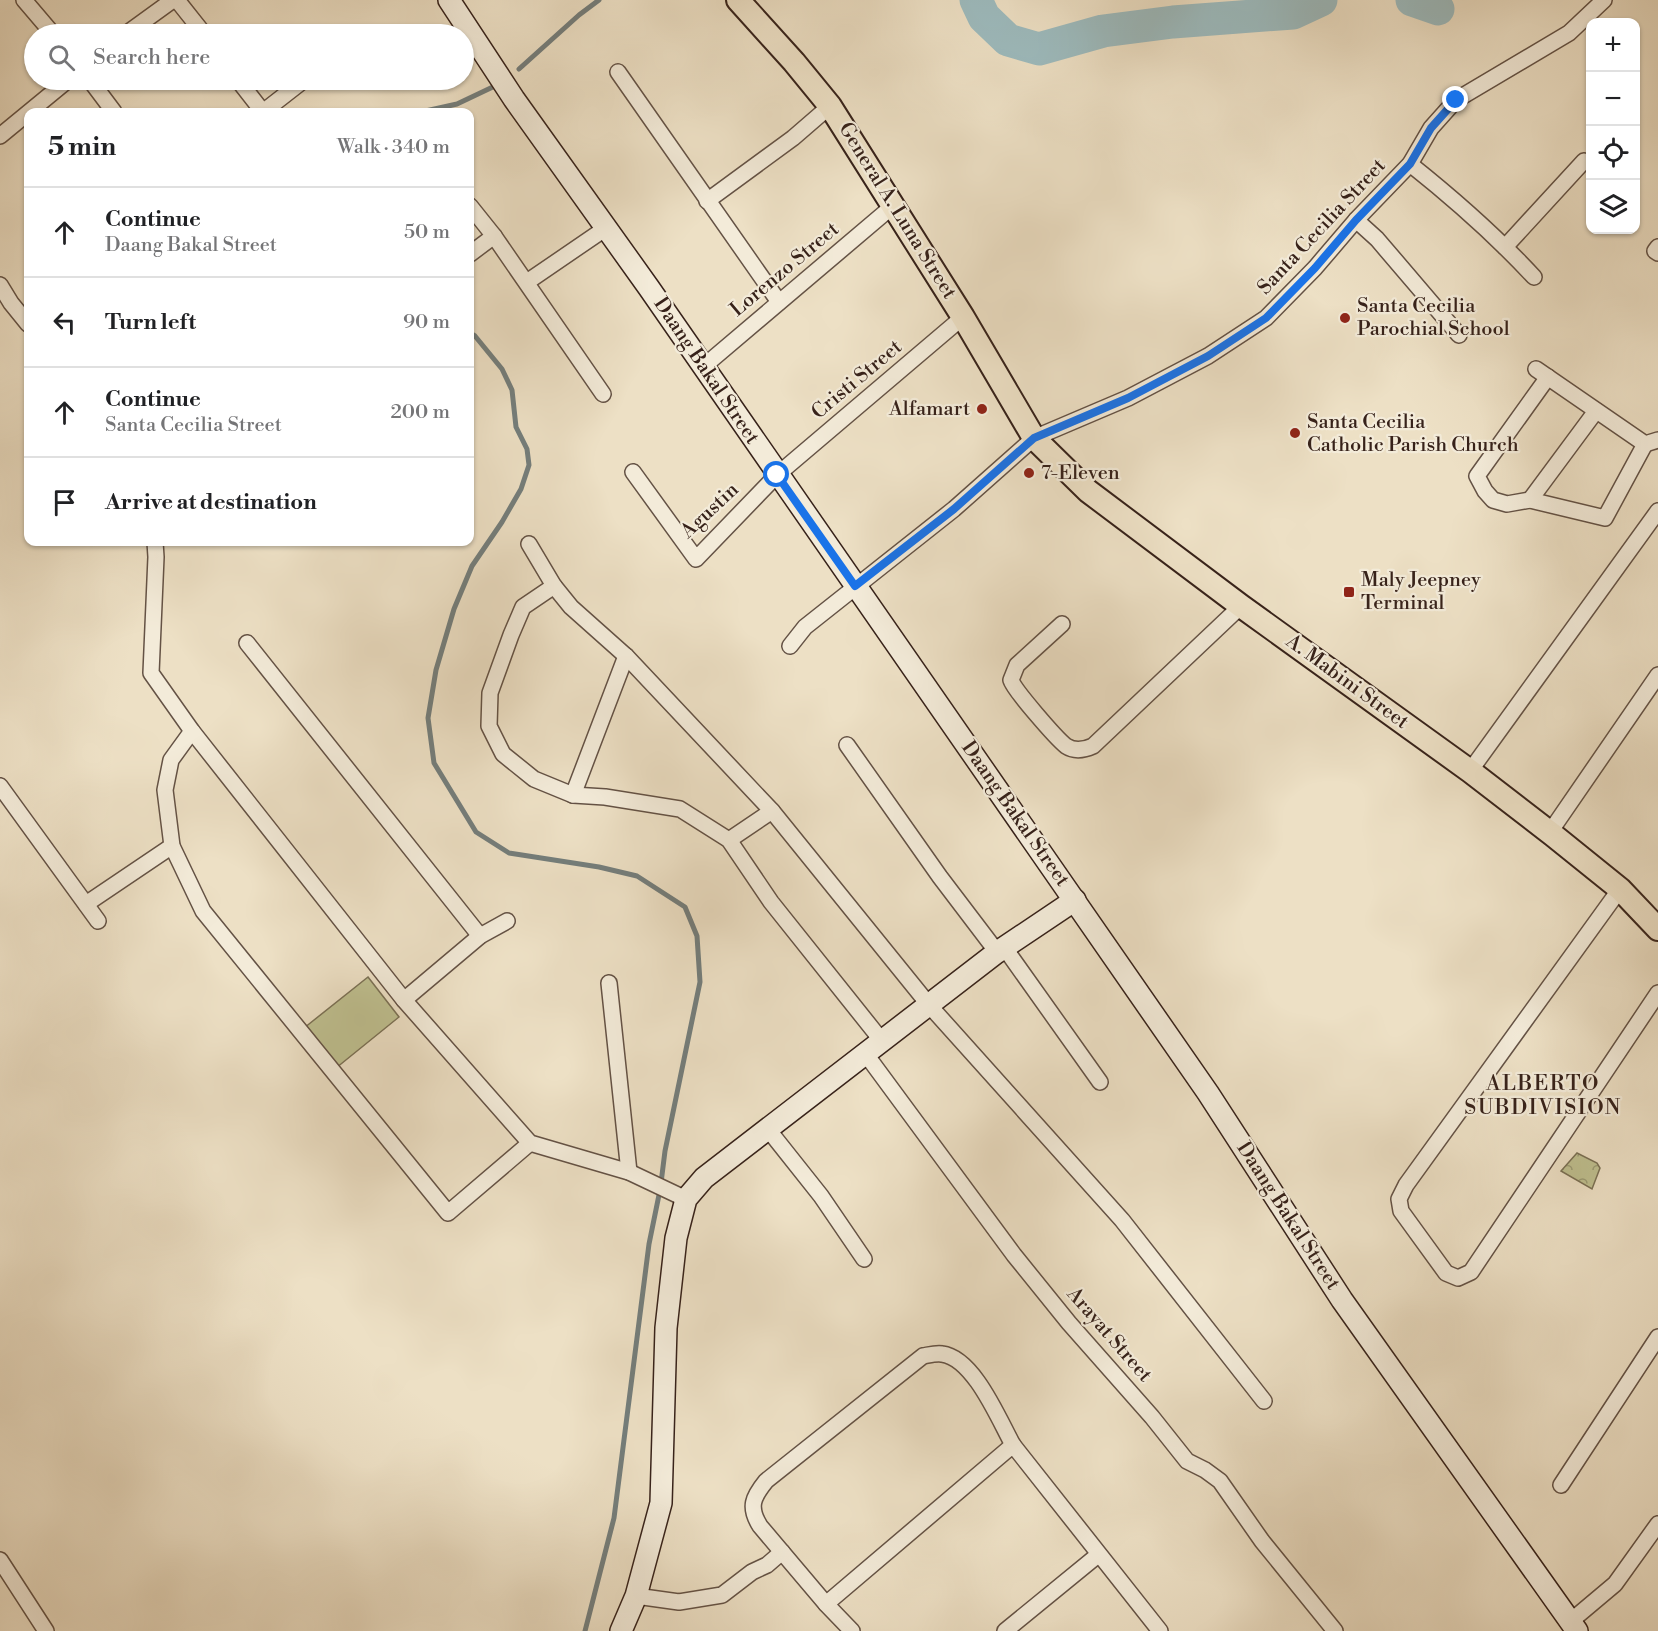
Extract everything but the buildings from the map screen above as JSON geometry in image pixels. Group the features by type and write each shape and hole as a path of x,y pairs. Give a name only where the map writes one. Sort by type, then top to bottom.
{"main road":[{"name":"General A. Luna Street","path":"738,0 830,106 963,317 1034,438"},
{"name":"A. Mabini Street","path":"1034,438 1088,491 1550,832 1620,889 1658,929"}],"street":[{"path":"24,0 44,24"},
{"path":"140,24 175,0 195,24"},
{"name":"Daang Bakal Street","path":"449,0 465,24"},
{"name":"Santa Cecilia Street","path":"790,646 805,627 954,509 1034,438 1148,387 1208,356 1266,318 1410,164 1431,128 1456,100 1569,33 1604,0"},
{"name":"Daang Bakal Street","path":"474,38 514,99 1208,1093 1342,1300 1574,1626"},
{"path":"618,72 780,302"},
{"path":"34,108 56,90"},
{"path":"98,90 111,108"},
{"path":"246,90 260,108"},
{"path":"268,108 291,90"},
{"path":"707,201 793,138 830,106"},
{"path":"0,136 24,116"},
{"path":"1505,246 1584,161"},
{"path":"1410,164 1451,196 1505,246 1534,278"},
{"name":"Lorenzo Street","path":"703,367 894,205"},
{"path":"474,211 527,282 603,394"},
{"path":"1356,220 1377,239 1459,335"},
{"path":"527,282 606,228"},
{"path":"474,251 494,236"},
{"path":"1658,247 1655,251 1658,253"},
{"path":"0,285 24,319"},
{"name":"Cristi Street","path":"777,475 963,317"},
{"path":"1542,373 1596,411 1651,442 1605,518 1530,500 1507,504 1493,500 1485,491 1477,476 1542,373"},
{"path":"1530,500 1596,411"},
{"name":"Agustin","path":"633,472 696,559 777,475"},
{"path":"1470,771 1658,511"},
{"path":"529,544 554,586 571,607 626,656 772,811 929,1005 1122,1220 1264,1401"},
{"path":"155,546 151,674 192,731 404,1000 530,1143 629,1172 686,1199"},
{"path":"554,586 523,607 510,635 490,693 489,726 503,754 534,779 573,795 615,798 680,809 729,840 772,811"},
{"path":"1062,624 1017,665 1011,680 1017,692 1067,747 1081,750 1093,746 1241,606"},
{"path":"247,643 480,936"},
{"path":"573,795 626,656"},
{"path":"1550,832 1658,675"},
{"path":"192,731 171,760 165,790 172,846 203,911 448,1213 530,1143"},
{"path":"847,745 933,868 1000,950 1100,1082"},
{"path":"0,786 98,921"},
{"name":"Arayat Street","path":"729,840 1014,1255 1187,1461 1220,1481 1262,1541 1335,1631"},
{"path":"86,904 172,846"},
{"path":"1620,889 1406,1185 1399,1199 1401,1211 1446,1273 1458,1278 1472,1272 1658,993"},
{"path":"621,1631 636,1596 661,1503 666,1328 676,1238 686,1199 704,1178 767,1128 1000,950 1075,900"},
{"path":"404,1000 480,936 507,921"},
{"path":"609,983 629,1172"},
{"path":"767,1128 821,1197 864,1259"},
{"path":"1561,1485 1658,1337"},
{"path":"852,1631 782,1552 753,1514 754,1499 766,1481 923,1356 942,1354 954,1359 969,1370 979,1383 1013,1446 1160,1631"},
{"path":"826,1604 1013,1446"},
{"path":"1574,1626 1615,1584 1658,1524"},
{"path":"636,1596 679,1602 722,1595 752,1572 767,1565 782,1552"},
{"path":"1005,1631 1098,1555"},
{"path":"0,1560 46,1631"}],"green space":[{"path":"368,977 399,1017 336,1068 304,1028"},
{"path":"1577,1153 1597,1163 1600,1168 1592,1189 1561,1171"}],"waterway":[{"path":"519,69 599,0"},
{"path":"976,0 984,17 1008,40 1039,49 1103,31 1173,22 1293,13 1321,0"},
{"path":"1412,0 1438,9"},
{"path":"439,108 457,104 497,85"},
{"path":"474,335 502,369 512,390 516,427 527,449 529,465 521,489 472,566 454,609 436,670 428,718 434,763 476,832 509,853 599,867 637,876 685,907 697,936 700,982 665,1151 661,1183"},
{"path":"585,1631 614,1518 649,1244 660,1190"}],"place":[{"name":"Santa Cecilia Parochial School","path":"1345,318"},
{"name":"Alfamart","path":"982,409"},
{"name":"Santa Cecilia Catholic Parish Church","path":"1295,433"},
{"name":"7-Eleven","path":"1029,473"},
{"name":"Maly Jeepney Terminal","path":"1349,592"}],"district":[{"name":"ALBERTO SUBDIVISION","path":"1543,1096"}],"route":[{"path":"777,475 855,586 954,509 1034,438 1128,398 1208,356 1266,318 1410,164 1431,128 1456,100"}]}
